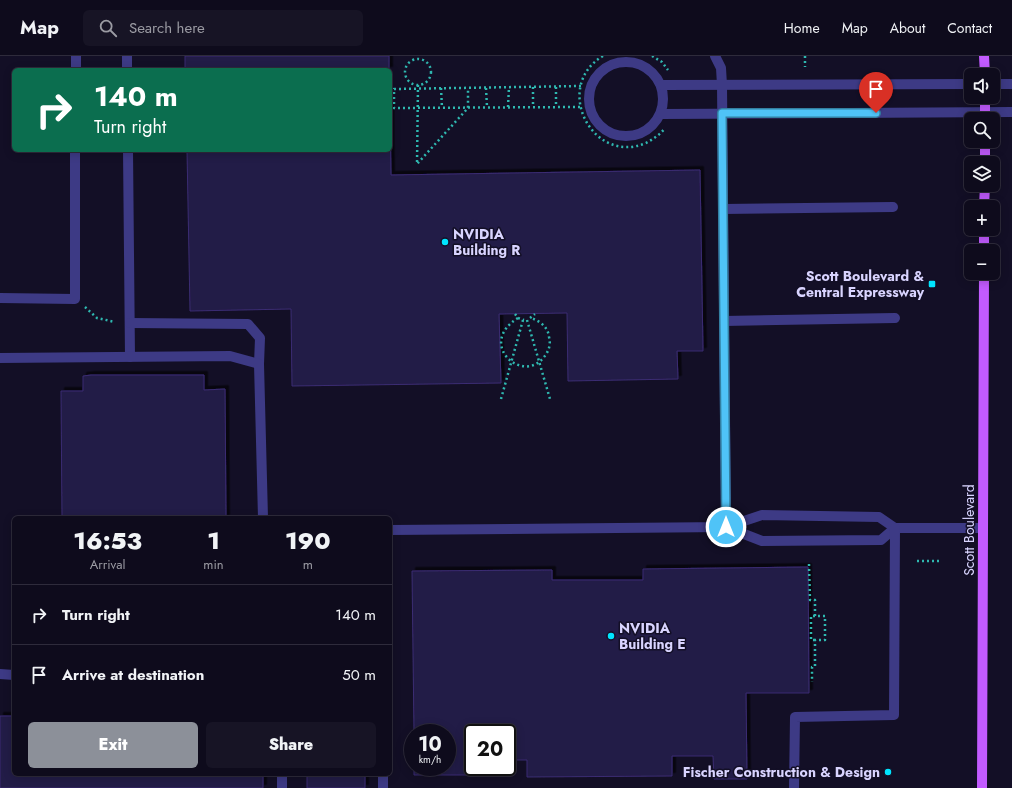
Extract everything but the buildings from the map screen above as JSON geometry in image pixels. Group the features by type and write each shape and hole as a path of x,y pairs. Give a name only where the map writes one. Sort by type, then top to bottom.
{"main road":[{"path":"984,56 985,68"},
{"name":"Scott Boulevard","path":"982,788 984,280"}],"lane":[{"path":"76,56 76,68"},
{"path":"127,56 127,68"},
{"path":"715,56 722,68 726,527"},
{"path":"620,61 632,61 645,66 655,74 661,85 664,95 661,114 654,124 643,132 631,136 618,136 606,130 596,122 590,110 588,98 591,85 597,74 607,66 620,61"},
{"path":"661,85 964,84"},
{"path":"1000,84 1012,84"},
{"path":"1000,114 1012,112"},
{"path":"661,114 722,113 964,116"},
{"path":"0,298 75,299 76,152"},
{"path":"128,152 130,356"},
{"path":"723,209 893,207"},
{"path":"724,321 895,318"},
{"path":"130,323 248,324 260,338 259,364 263,516"},
{"path":"0,358 230,356 259,364"},
{"path":"392,530 726,527 762,515 879,517 895,528 983,528"},
{"path":"726,527 762,541 881,540 895,528"},
{"path":"794,788 795,717 894,715 895,528"},
{"path":"0,674 12,675"},
{"path":"282,776 282,788"},
{"path":"383,776 383,788"}],"path":[{"path":"603,56 589,68 582,82 579,98 580,107 586,122 593,132 604,140 615,145 641,145 652,140 663,132 674,114"},
{"path":"804,56 805,67"},
{"path":"416,60 424,60 431,71 431,75 426,82 418,87 407,79 405,71 409,64 416,60"},
{"path":"580,107 394,108 394,89 418,87 486,88 581,86"},
{"path":"418,87 417,164 468,108 468,88"},
{"path":"508,107 509,87"},
{"path":"533,87 533,107"},
{"path":"556,87 556,107"},
{"path":"442,88 442,108"},
{"path":"486,88 487,107"},
{"path":"75,299 97,318 111,322 130,323"},
{"path":"514,314 523,320 529,319 540,322 546,328 549,336 550,344 548,352 543,359 528,366 521,366 507,358 503,352 501,344 505,329 518,318"},
{"path":"529,319 535,314"},
{"path":"529,319 550,399"},
{"path":"501,399 523,320"},
{"path":"917,561 939,561"},
{"path":"809,564 810,600 815,600 815,616"},
{"path":"811,616 815,616 825,616 825,640 811,640 811,616"},
{"path":"812,682 812,666 816,666 815,640"}],"place":[{"name":"NVIDIA Building R","path":"445,242"},
{"name":"Scott Boulevard & Central Expressway","path":"932,284"},
{"name":"NVIDIA Building E","path":"611,636"},
{"name":"Fischer Construction & Design","path":"888,772"}],"route":[{"path":"726,527 722,113 876,113"}]}
